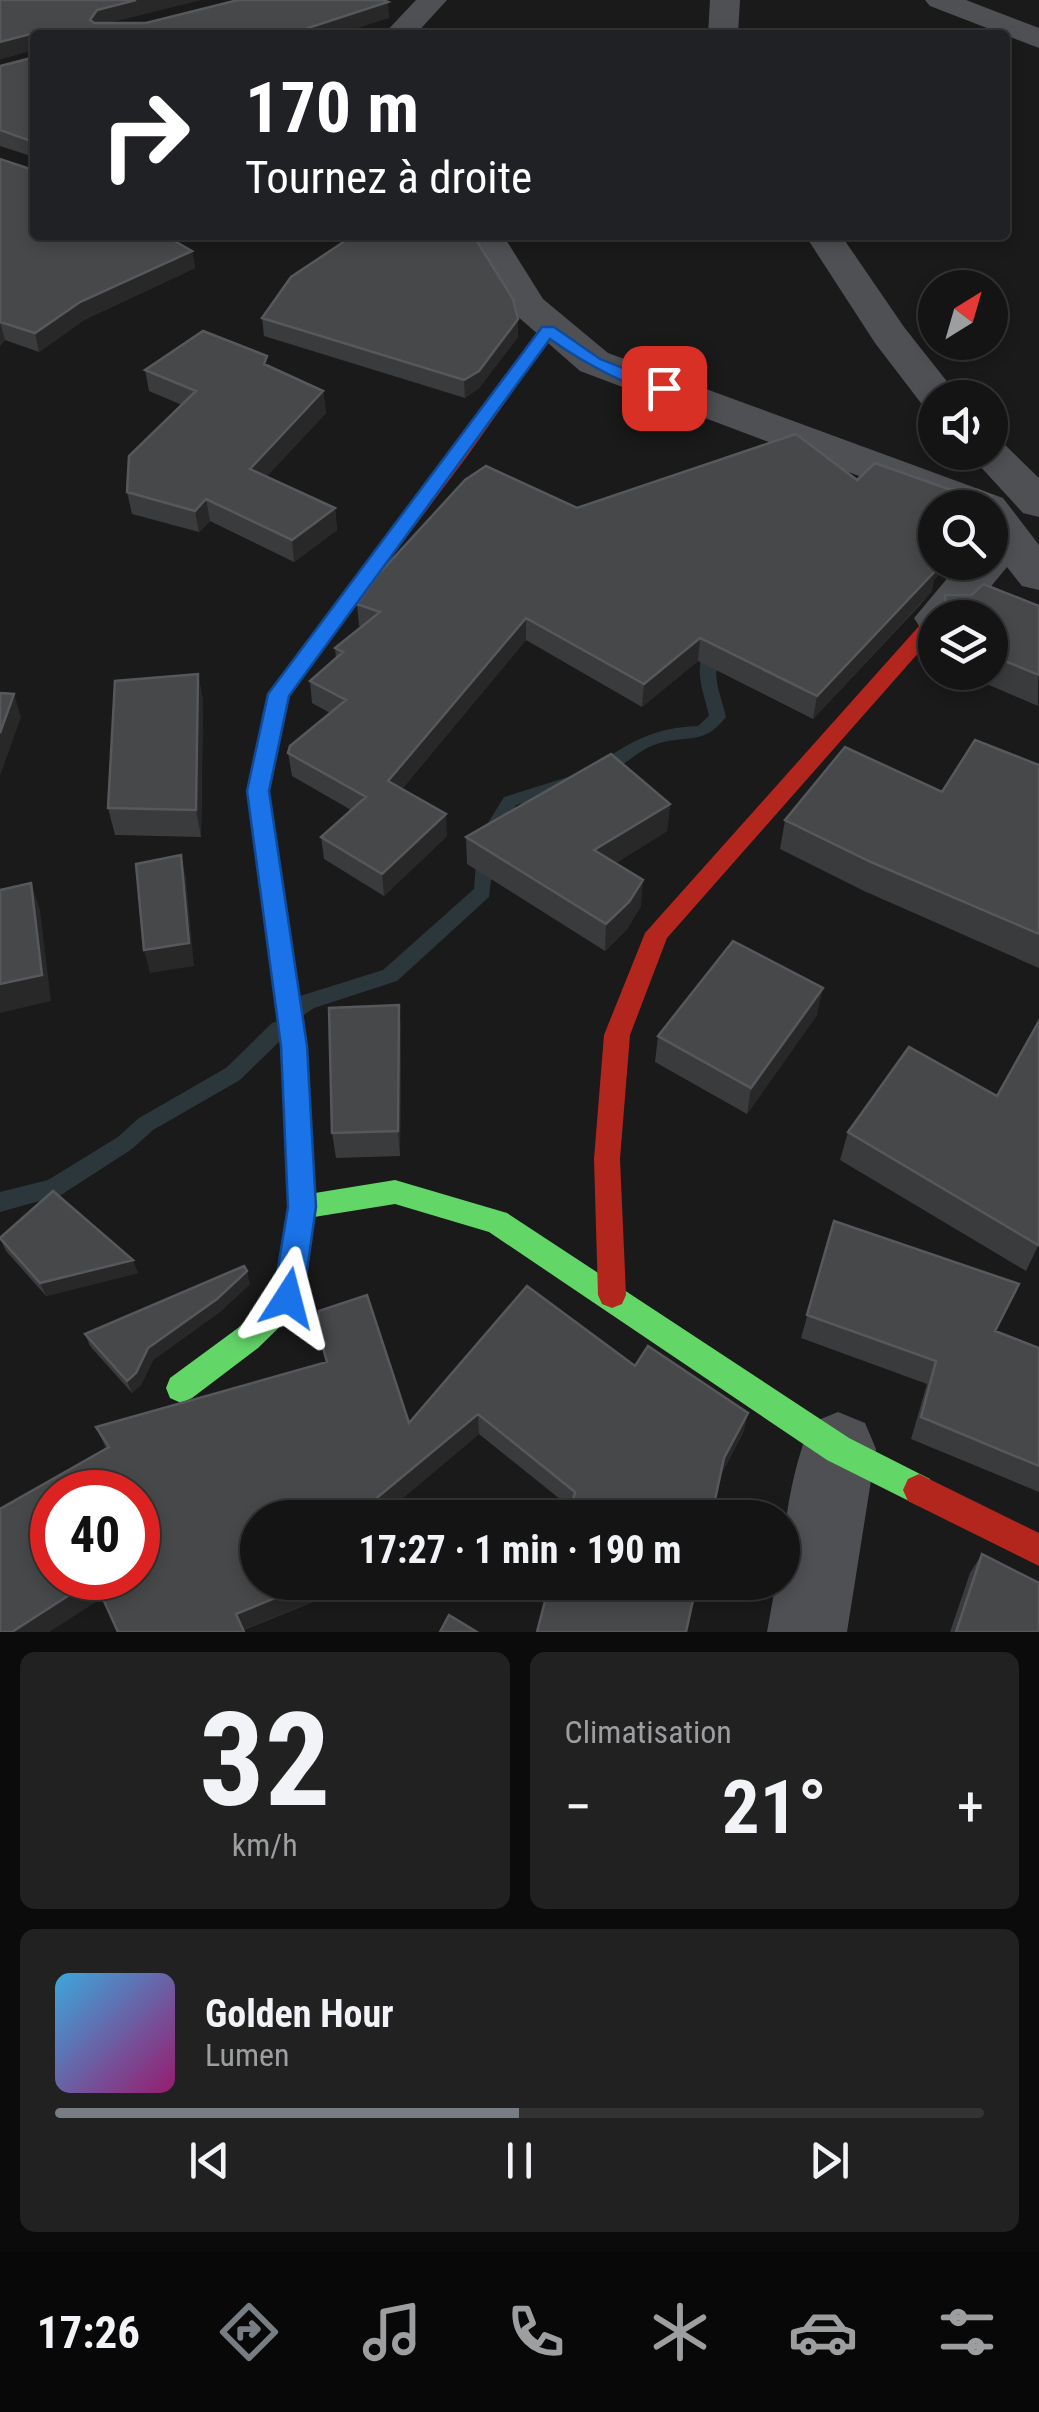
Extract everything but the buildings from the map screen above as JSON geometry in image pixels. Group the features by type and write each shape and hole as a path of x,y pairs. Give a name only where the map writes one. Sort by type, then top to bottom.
{"street":[{"path":"403,30 432,0"},
{"path":"723,30 724,0"},
{"path":"940,0 1039,39"},
{"path":"488,240 514,292 548,330 594,362 918,494"},
{"path":"827,240 889,335 925,380"},
{"path":"181,1388 248,1338 288,1298 302,1207 294,1046 258,791 278,694 548,330"},
{"path":"1006,470 1039,503"},
{"path":"1008,540 1039,575"},
{"path":"612,1295 607,1159 617,1035 657,932 918,639"},
{"path":"302,1207 396,1192 498,1222 838,1449 1039,1550"},
{"path":"806,1632 838,1449"}],"waterway":[{"path":"597,772 643,743 669,733 702,732 718,717 707,672 717,647"},
{"path":"298,1011 307,1002 390,976 483,892 487,839 510,801 568,783"},
{"path":"0,1202 53,1188 125,1143 146,1124 233,1074 279,1029"}],"traffic: fast":[{"path":"181,1388 248,1338 288,1299 302,1207 294,1046 258,790"},
{"path":"302,1207 395,1192 497,1222 838,1449 919,1490"}],"traffic: jam":[{"path":"258,790 278,694 462,451 548,330"},
{"path":"612,1295 607,1159 617,1035 657,933 918,640"},
{"path":"919,1490 1039,1550"}],"route":[{"path":"288,1298 302,1207 294,1046 258,791 278,694 370,576 548,330 594,362 664,388"}]}
